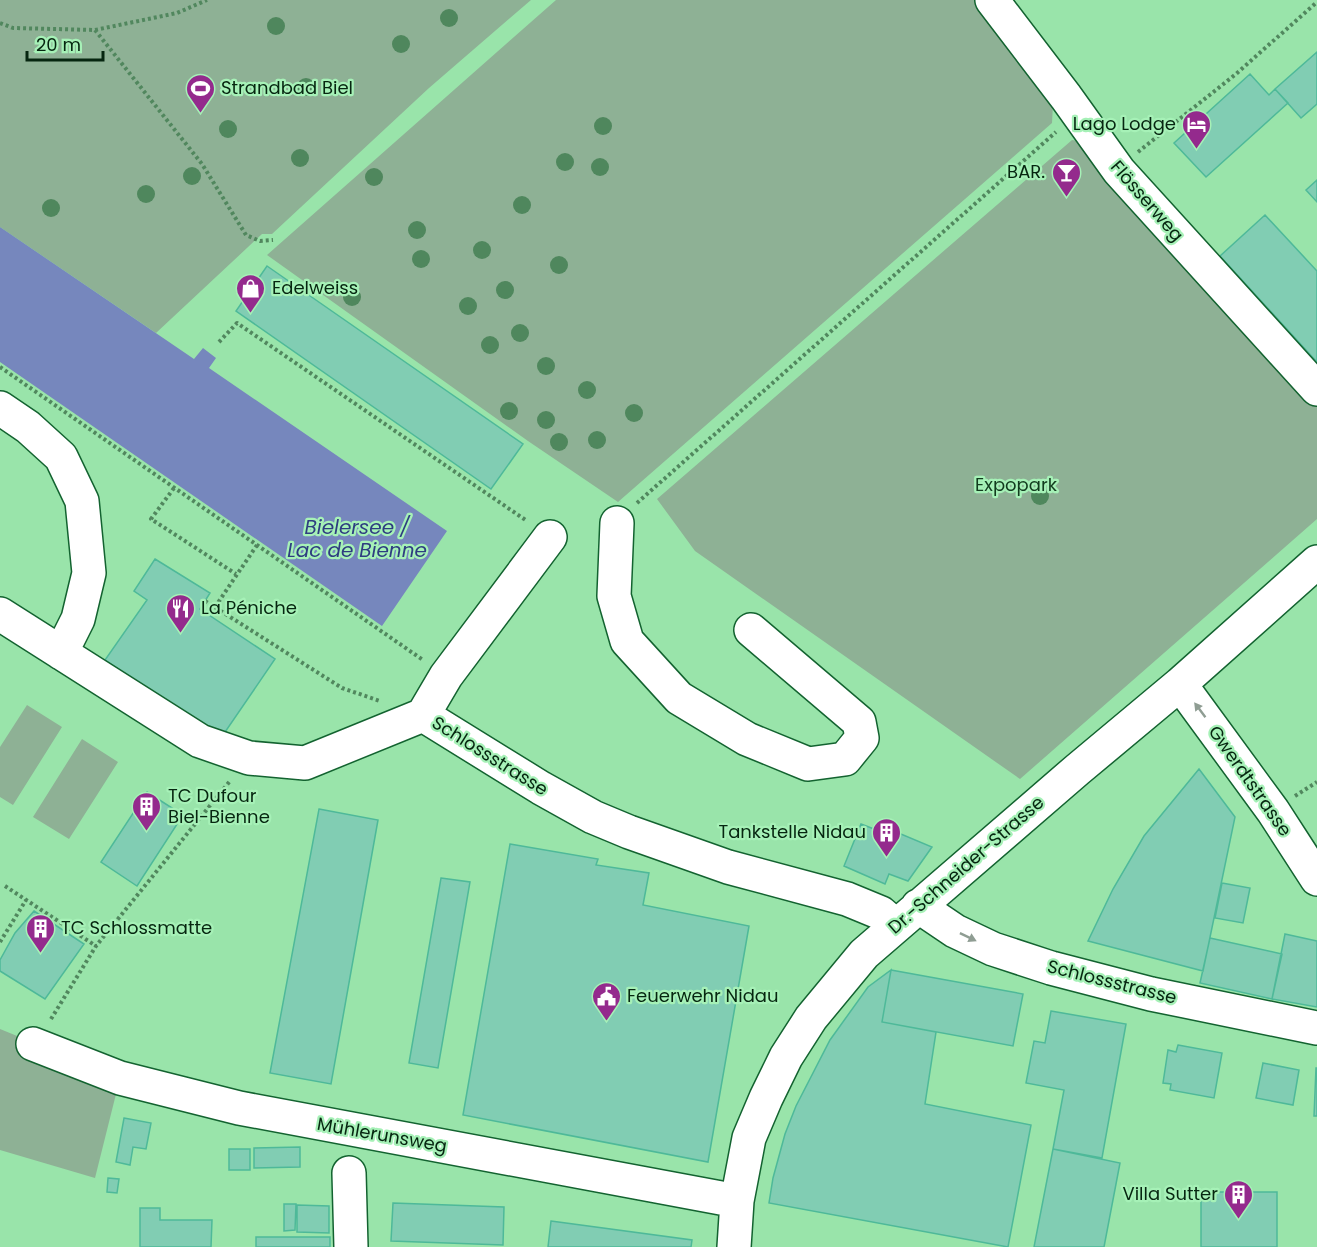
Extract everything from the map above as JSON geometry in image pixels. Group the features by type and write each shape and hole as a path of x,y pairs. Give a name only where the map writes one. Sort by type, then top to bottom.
{"street":[{"name":"Flösserweg","path":"992,0 1119,171 1317,388"},
{"path":"0,408 28,427 61,456 82,501 88,573 78,619 61,652"},
{"path":"617,523 614,596 627,641 678,698 747,740 808,764 845,759 862,738 858,722 751,630"},
{"path":"423,715 446,676 550,537"},
{"name":"Dr.-Schneider-Strasse","path":"734,1247 737,1201 749,1138 786,1057 811,1018 864,954 1180,684 1317,562"},
{"name":"Schlossstrasse","path":"0,614 200,741 249,758 305,763 423,715 541,788 593,817 728,867 847,900 881,913 907,916 955,930 993,949 1051,968 1151,994 1317,1028"},
{"name":"Gwerdtstrasse","path":"1180,684 1273,811 1317,879"},
{"name":"Mühlerunsweg","path":"33,1044 120,1078 239,1108 737,1201"},
{"path":"349,1173 351,1247"}],"path":[{"path":"0,23 13,28 95,30 177,13 207,0"},
{"path":"1119,171 1143,146 1236,74 1317,2"},
{"path":"95,30 202,164 246,235 260,241 273,240"},
{"path":"617,523 646,493 783,371 1078,115"},
{"path":"219,342 237,323 550,537"},
{"path":"0,367 446,676"},
{"path":"174,488 151,519 236,574"},
{"path":"215,607 257,545"},
{"path":"205,601 342,688 383,702"},
{"path":"33,1044 45,1030 96,946 249,758"},
{"path":"6,886 96,946"},
{"path":"0,942 26,900"}],"green space":[{"name":"Strandbad Biel","path":"0,0 531,0 429,88 272,234 262,234 156,333 0,227"},
{"path":"556,0 974,0 1053,104 1052,123 618,502 528,441 267,255"},
{"name":"Expopark","path":"1072,140 1083,142 1317,406 1317,519 1020,779 695,551 657,499"},
{"path":"27,705 62,727 13,805 0,797 0,747"},
{"path":"82,739 118,762 69,839 33,817"},
{"path":"0,1029 120,1078 95,1178 0,1150"}],"water":[{"name":"Bielersee / Lac de Bienne","path":"0,227 194,359 203,348 216,358 209,368 447,531 382,626 0,362"}],"building":[{"path":"1317,52 1317,104 1301,118 1275,89"},
{"path":"1250,74 1269,95 1275,89 1288,103 1206,177 1174,143"},
{"path":"1317,180 1317,202 1306,190"},
{"path":"1265,215 1317,271 1317,362 1220,256"},
{"path":"267,266 523,444 491,489 236,311"},
{"name":"La Péniche","path":"155,559 210,593 200,609 275,659 221,738 105,660 147,600 134,591"},
{"path":"1199,769 1235,817 1203,971 1088,941 1113,889 1144,836"},
{"name":"TC Dufour Biel-Bienne","path":"147,792 183,815 137,886 101,862"},
{"path":"319,809 378,820 331,1084 270,1073"},
{"name":"Tankstelle Nidau","path":"861,824 887,834 889,829 932,847 908,881 889,874 885,884 844,866"},
{"name":"Feuerwehr Nidau","path":"510,844 598,859 596,865 649,873 643,905 749,926 708,1162 463,1115"},
{"path":"441,878 470,882 438,1068 409,1063"},
{"path":"1222,883 1250,888 1243,923 1215,918"},
{"name":"TC Schlossmatte","path":"34,911 84,944 45,999 0,971 0,960 15,933"},
{"path":"1285,934 1317,941 1317,1007 1272,999"},
{"path":"1210,938 1282,954 1272,999 1200,983"},
{"path":"891,970 882,1022 936,1032 925,1104 1031,1125 1008,1247 769,1203 785,1134 796,1106 830,1040 868,987"},
{"path":"891,970 1023,994 1013,1046 882,1022"},
{"path":"1051,1011 1126,1024 1102,1158 1053,1149 1064,1090 1026,1083 1034,1041 1045,1043"},
{"path":"1178,1045 1222,1053 1214,1098 1170,1090 1171,1084 1163,1083 1168,1050 1176,1052"},
{"path":"1263,1063 1299,1070 1293,1105 1256,1098"},
{"path":"1316,1068 1317,1116 1314,1116"},
{"path":"124,1118 151,1123 146,1149 133,1147 130,1165 116,1162"},
{"path":"300,1147 300,1167 254,1168 254,1148"},
{"path":"229,1149 250,1149 250,1170 229,1170"},
{"path":"1053,1149 1120,1163 1104,1247 1034,1247"},
{"path":"108,1178 119,1179 117,1193 107,1192"},
{"name":"Villa Sutter","path":"1201,1192 1277,1192 1277,1247 1201,1247"},
{"path":"393,1203 504,1207 503,1245 391,1241"},
{"path":"284,1204 296,1204 295,1230 284,1231"},
{"path":"297,1205 329,1206 329,1233 297,1232"},
{"path":"140,1208 160,1208 160,1220 212,1220 211,1247 140,1247"},
{"path":"551,1221 692,1240 691,1247 548,1247"},
{"path":"256,1237 330,1237 330,1247 256,1247"}],"place":[{"name":"Strandbad Biel","path":"200,114"},
{"name":"Lago Lodge","path":"1197,150"},
{"name":"BAR.","path":"1066,198"},
{"name":"Edelweiss","path":"251,314"},
{"name":"La Péniche","path":"180,634"},
{"name":"TC Dufour Biel-Bienne","path":"147,832"},
{"name":"Tankstelle Nidau","path":"887,858"},
{"name":"TC Schlossmatte","path":"40,954"},
{"name":"Feuerwehr Nidau","path":"606,1022"},
{"name":"Villa Sutter","path":"1239,1220"}]}
